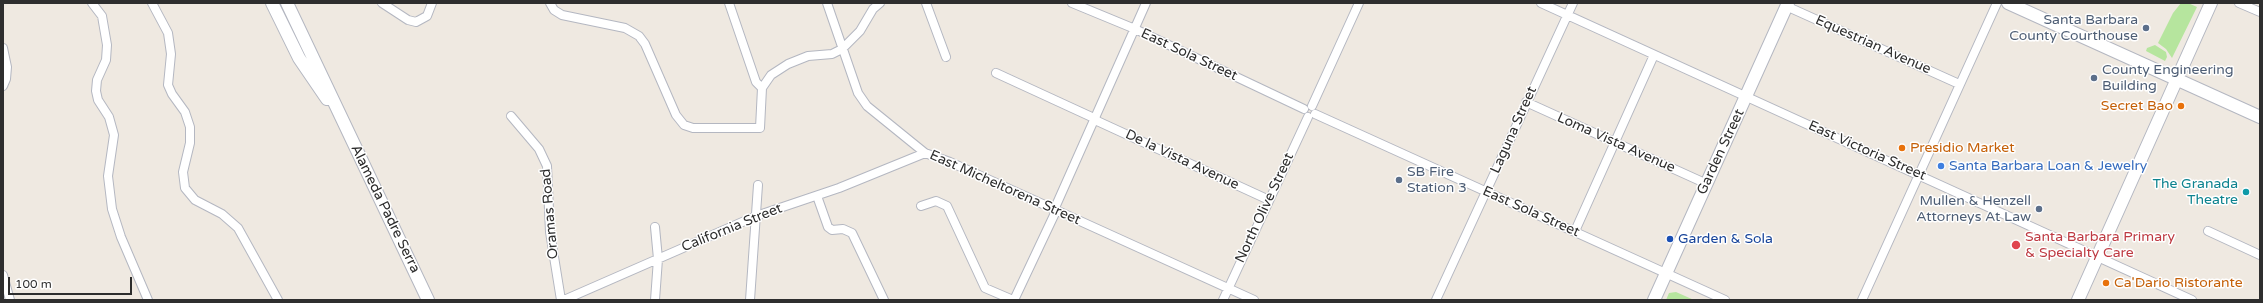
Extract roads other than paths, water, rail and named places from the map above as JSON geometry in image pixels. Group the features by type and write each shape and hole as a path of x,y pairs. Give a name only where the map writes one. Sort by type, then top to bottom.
{"street":[{"path":"92,3 102,16 107,45 106,60 98,80 96,91 98,100 108,117 114,135 108,176 112,209 121,236 148,300"},
{"path":"152,3 168,33 171,54 168,85 172,94 185,112 190,127 190,143 182,172 185,188 195,200 222,214 238,228 278,300"},
{"name":"Alameda Padre Serra","path":"272,3 299,58 341,118"},
{"name":"Alameda Padre Serra","path":"287,3 428,300"},
{"path":"382,3 408,20 416,22 427,16 432,3"},
{"path":"550,3 554,10 562,15 625,28 639,36 645,44 678,119 684,125 693,128 760,128 762,88 771,75 788,64 808,56 832,54 842,49 860,31 870,14 880,3"},
{"path":"729,3 756,82 762,88"},
{"name":"East Micheltorena Street","path":"827,3 858,93 866,106 925,153 950,162 1254,300"},
{"path":"926,3 946,57"},
{"name":"East Sola Street","path":"1072,3 1135,29 1304,109 1307,106 1312,112 1725,300"},
{"path":"921,206 936,201 947,206 985,288 1014,300 1146,3"},
{"name":"North Olive Street","path":"1223,300 1269,200 1312,112 1359,3"},
{"name":"East Victoria Street","path":"1541,3 2192,300"},
{"name":"Laguna Street","path":"1436,300 1526,102 1573,3"},
{"path":"1862,300 1920,176 1959,84 1997,3"},
{"path":"2008,3 2260,117"},
{"path":"2240,3 2260,12"},
{"path":"2078,300 2177,79 2208,4"},
{"name":"Equestrian Avenue","path":"1787,5 1959,84"},
{"name":"Garden Street","path":"1654,300 1787,5"},
{"path":"3,48 7,67 6,79 3,86"},
{"path":"1575,231 1654,55"},
{"name":"De la Vista Avenue","path":"996,73 1269,200"},
{"name":"Loma Vista Avenue","path":"1526,102 1707,184"},
{"name":"Oramas Road","path":"511,116 539,149 547,166 550,232 562,300"},
{"name":"California Street","path":"562,300 756,216 817,196 925,153"},
{"path":"750,300 758,185"},
{"path":"817,196 828,226 832,230 843,229 852,233 884,300"},
{"path":"655,227 658,259 655,300"},
{"path":"2208,232 2260,255"},
{"path":"3,275 10,300"}],"place":[{"name":"Santa Barbara County Courthouse","path":"2146,28"},
{"name":"County Engineering Building","path":"2094,78"},
{"name":"Secret Bao","path":"2181,106"},
{"name":"Presidio Market","path":"1902,148"},
{"name":"Santa Barbara Loan & Jewelry","path":"1941,166"},
{"name":"SB Fire Station 3","path":"1399,180"},
{"name":"The Granada Theatre","path":"2246,192"},
{"name":"Mullen & Henzell Attorneys At Law","path":"2039,209"},
{"name":"Garden & Sola","path":"1670,239"},
{"name":"Santa Barbara Primary & Specialty Care","path":"2016,245"},
{"name":"Ca'Dario Ristorante","path":"2106,283"}]}
